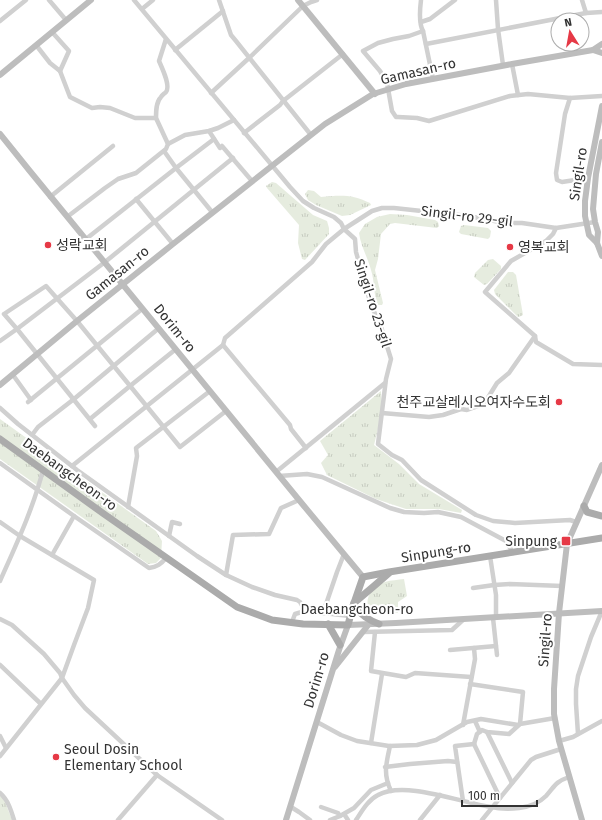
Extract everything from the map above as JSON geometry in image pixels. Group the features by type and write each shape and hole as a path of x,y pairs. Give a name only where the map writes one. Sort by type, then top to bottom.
{"main road":[{"path":"0,75 91,0"},
{"path":"298,0 375,94"},
{"name":"Gamasan-ro","path":"0,385 212,212 325,124 375,94 406,84 503,65 593,50 602,44"},
{"name":"Gamasan-ro","path":"593,50 602,53"},
{"name":"Singil-ro","path":"602,106 588,178 584,209 590,235 597,243 602,256"},
{"name":"Dorim-ro","path":"0,134 363,577 286,820"},
{"name":"Singil-ro","path":"597,243 598,232 593,208 602,142"},
{"name":"Daebangcheon-ro","path":"0,439 237,607 272,620 303,624 348,625 602,611"},
{"name":"Singil-ro","path":"581,819 559,741 555,718 554,689 559,614 567,544 602,465"},
{"path":"584,506 588,512 602,516"},
{"name":"Sinpung-ro","path":"363,577 602,538"},
{"path":"378,624 363,616 354,604 389,572"},
{"path":"328,624 340,648"},
{"path":"333,670 369,624"}],"street":[{"path":"0,21 26,0"},
{"path":"49,0 66,20"},
{"name":"Singil-ro 23-gil","path":"134,0 290,187 303,201 334,217 355,239 356,252 371,305 381,327 391,359 385,384 378,444 392,455 402,460 422,480 476,515 493,521 514,523 570,520 576,522"},
{"path":"142,9 154,0"},
{"path":"219,0 231,35 311,135"},
{"path":"211,93 303,6 317,0"},
{"path":"421,0 421,28 423,31 433,79"},
{"path":"421,22 430,19 455,0"},
{"path":"496,0 503,65"},
{"path":"582,0 586,12"},
{"path":"175,50 223,12"},
{"path":"590,13 602,12"},
{"path":"426,44 550,20"},
{"path":"423,31 409,36 378,43 363,51 388,83 392,111 398,118 423,119 429,121 510,96 518,95 528,94 570,98 602,96"},
{"path":"52,32 69,51 60,72"},
{"path":"166,39 159,61 167,87 166,92 157,101 156,118 168,144"},
{"path":"36,45 50,63 60,72 70,97 92,108 110,108 135,118 156,118"},
{"path":"244,133 343,54"},
{"path":"512,64 518,95"},
{"path":"570,98 565,114 556,173 557,180 562,182 588,178"},
{"path":"68,217 118,179 136,173 164,151 168,144 185,135 209,131 234,120"},
{"path":"209,131 220,148 222,146 252,181"},
{"path":"86,239 214,140"},
{"path":"50,196 113,146"},
{"path":"164,151 212,212"},
{"path":"0,341 104,262 232,158"},
{"path":"136,199 173,244"},
{"name":"Singil-ro 29-gil","path":"72,466 222,345 225,338 312,262 326,244 344,228 372,211 382,208 394,208 556,228 595,222"},
{"path":"556,228 553,234 546,241 511,261 485,292 535,336 536,342 573,364 602,365"},
{"path":"95,426 4,314 46,286 77,321 180,447 226,411"},
{"path":"12,375 30,401 142,308"},
{"path":"32,435 38,427 159,328"},
{"path":"382,412 429,417 444,415 461,409 467,410 484,404 497,384 509,373 535,336"},
{"path":"222,345 290,425 291,429 306,448"},
{"path":"90,419 176,350"},
{"path":"278,474 306,448 385,384"},
{"path":"128,507 137,456 136,448 210,391"},
{"path":"0,408 72,466 197,556 226,575 252,587 275,595 297,600 300,602 305,611"},
{"path":"0,463 149,568 156,567 166,558"},
{"path":"0,581 38,490 43,470"},
{"name":"Sinpung-ro","path":"278,474 307,474 322,477 390,508 404,512 438,512 461,517 506,541 513,553"},
{"path":"226,575 233,535 269,534 281,508 299,500"},
{"path":"52,555 74,516"},
{"path":"0,522 20,536 94,580 88,608 62,678 0,756"},
{"path":"168,535 172,522 180,524"},
{"path":"323,613 344,554"},
{"path":"490,556 496,595 495,618 497,655"},
{"path":"473,588 518,584 562,586"},
{"path":"292,622 295,614 305,611 350,616"},
{"path":"578,734 576,689 578,676 591,637 602,611"},
{"path":"0,619 9,623 44,654 60,673 78,701 157,775 222,820"},
{"path":"363,632 452,630 464,619"},
{"path":"375,632 371,671 406,677 415,673 471,677"},
{"path":"326,634 333,634 340,648"},
{"path":"450,650 496,646"},
{"path":"463,725 475,658 474,648"},
{"path":"0,665 41,704"},
{"path":"371,743 382,674"},
{"path":"470,684 523,692 520,724 509,734 487,732 482,730 477,734 474,744 500,798"},
{"path":"317,722 341,735 357,741 390,746 417,745 436,740 467,722 481,719 518,725 555,718"},
{"path":"559,741 578,734 602,720"},
{"path":"475,721 480,732"},
{"path":"487,732 512,783"},
{"path":"0,736 6,748"},
{"path":"464,801 455,746 474,744"},
{"path":"390,746 386,767 388,783 391,791"},
{"path":"482,820 531,760 561,749"},
{"path":"386,767 448,761 457,762"},
{"path":"118,820 157,775"},
{"path":"356,820 372,800 378,795 391,791 412,790 492,807 517,808 533,804 545,797 558,782 569,777"},
{"path":"330,820 354,808 370,790 388,783"},
{"path":"0,792 9,804 14,820"},
{"path":"420,820 440,795"},
{"path":"291,807 310,820"},
{"path":"321,807 338,812 348,820"},
{"path":"354,808 361,814"}],"green space":[{"path":"272,182 276,183 313,215 327,221 329,234 305,260 302,259 298,243 299,225 267,188 266,186"},
{"path":"308,190 314,191 321,197 352,197 364,200 371,205 350,215 342,216 308,200 305,194"},
{"path":"390,214 407,215 435,220 438,222 439,226 437,228 395,223 390,224 381,234 375,270 383,303 382,305 378,305 375,297 370,266 361,243 359,233 365,224 377,217"},
{"path":"464,225 488,228 491,231 490,237 488,239 461,234 459,232 461,226"},
{"path":"493,259 501,266 501,269 487,284 484,285 474,277 475,273 488,260"},
{"path":"508,272 513,272 516,275 523,315 518,317 495,294 494,290"},
{"path":"381,391 382,413 374,445 399,464 419,484 462,510 461,513 439,509 406,509 376,499 327,475 321,463 328,455 320,441"},
{"path":"0,419 156,531 162,541 161,558 156,563 148,564 0,459"},
{"path":"404,579 407,596 398,602 398,613 374,612 369,609 368,600 373,589 387,581"},
{"path":"0,795 4,799 12,820 0,820"}],"place":[{"name":"성락교회","path":"48,245"},
{"name":"영복교회","path":"510,247"},
{"name":"천주교살레시오여자수도회","path":"559,402"},
{"name":"Sinpung","path":"566,541"},
{"name":"Seoul Dosin Elementary School","path":"56,757"}]}
